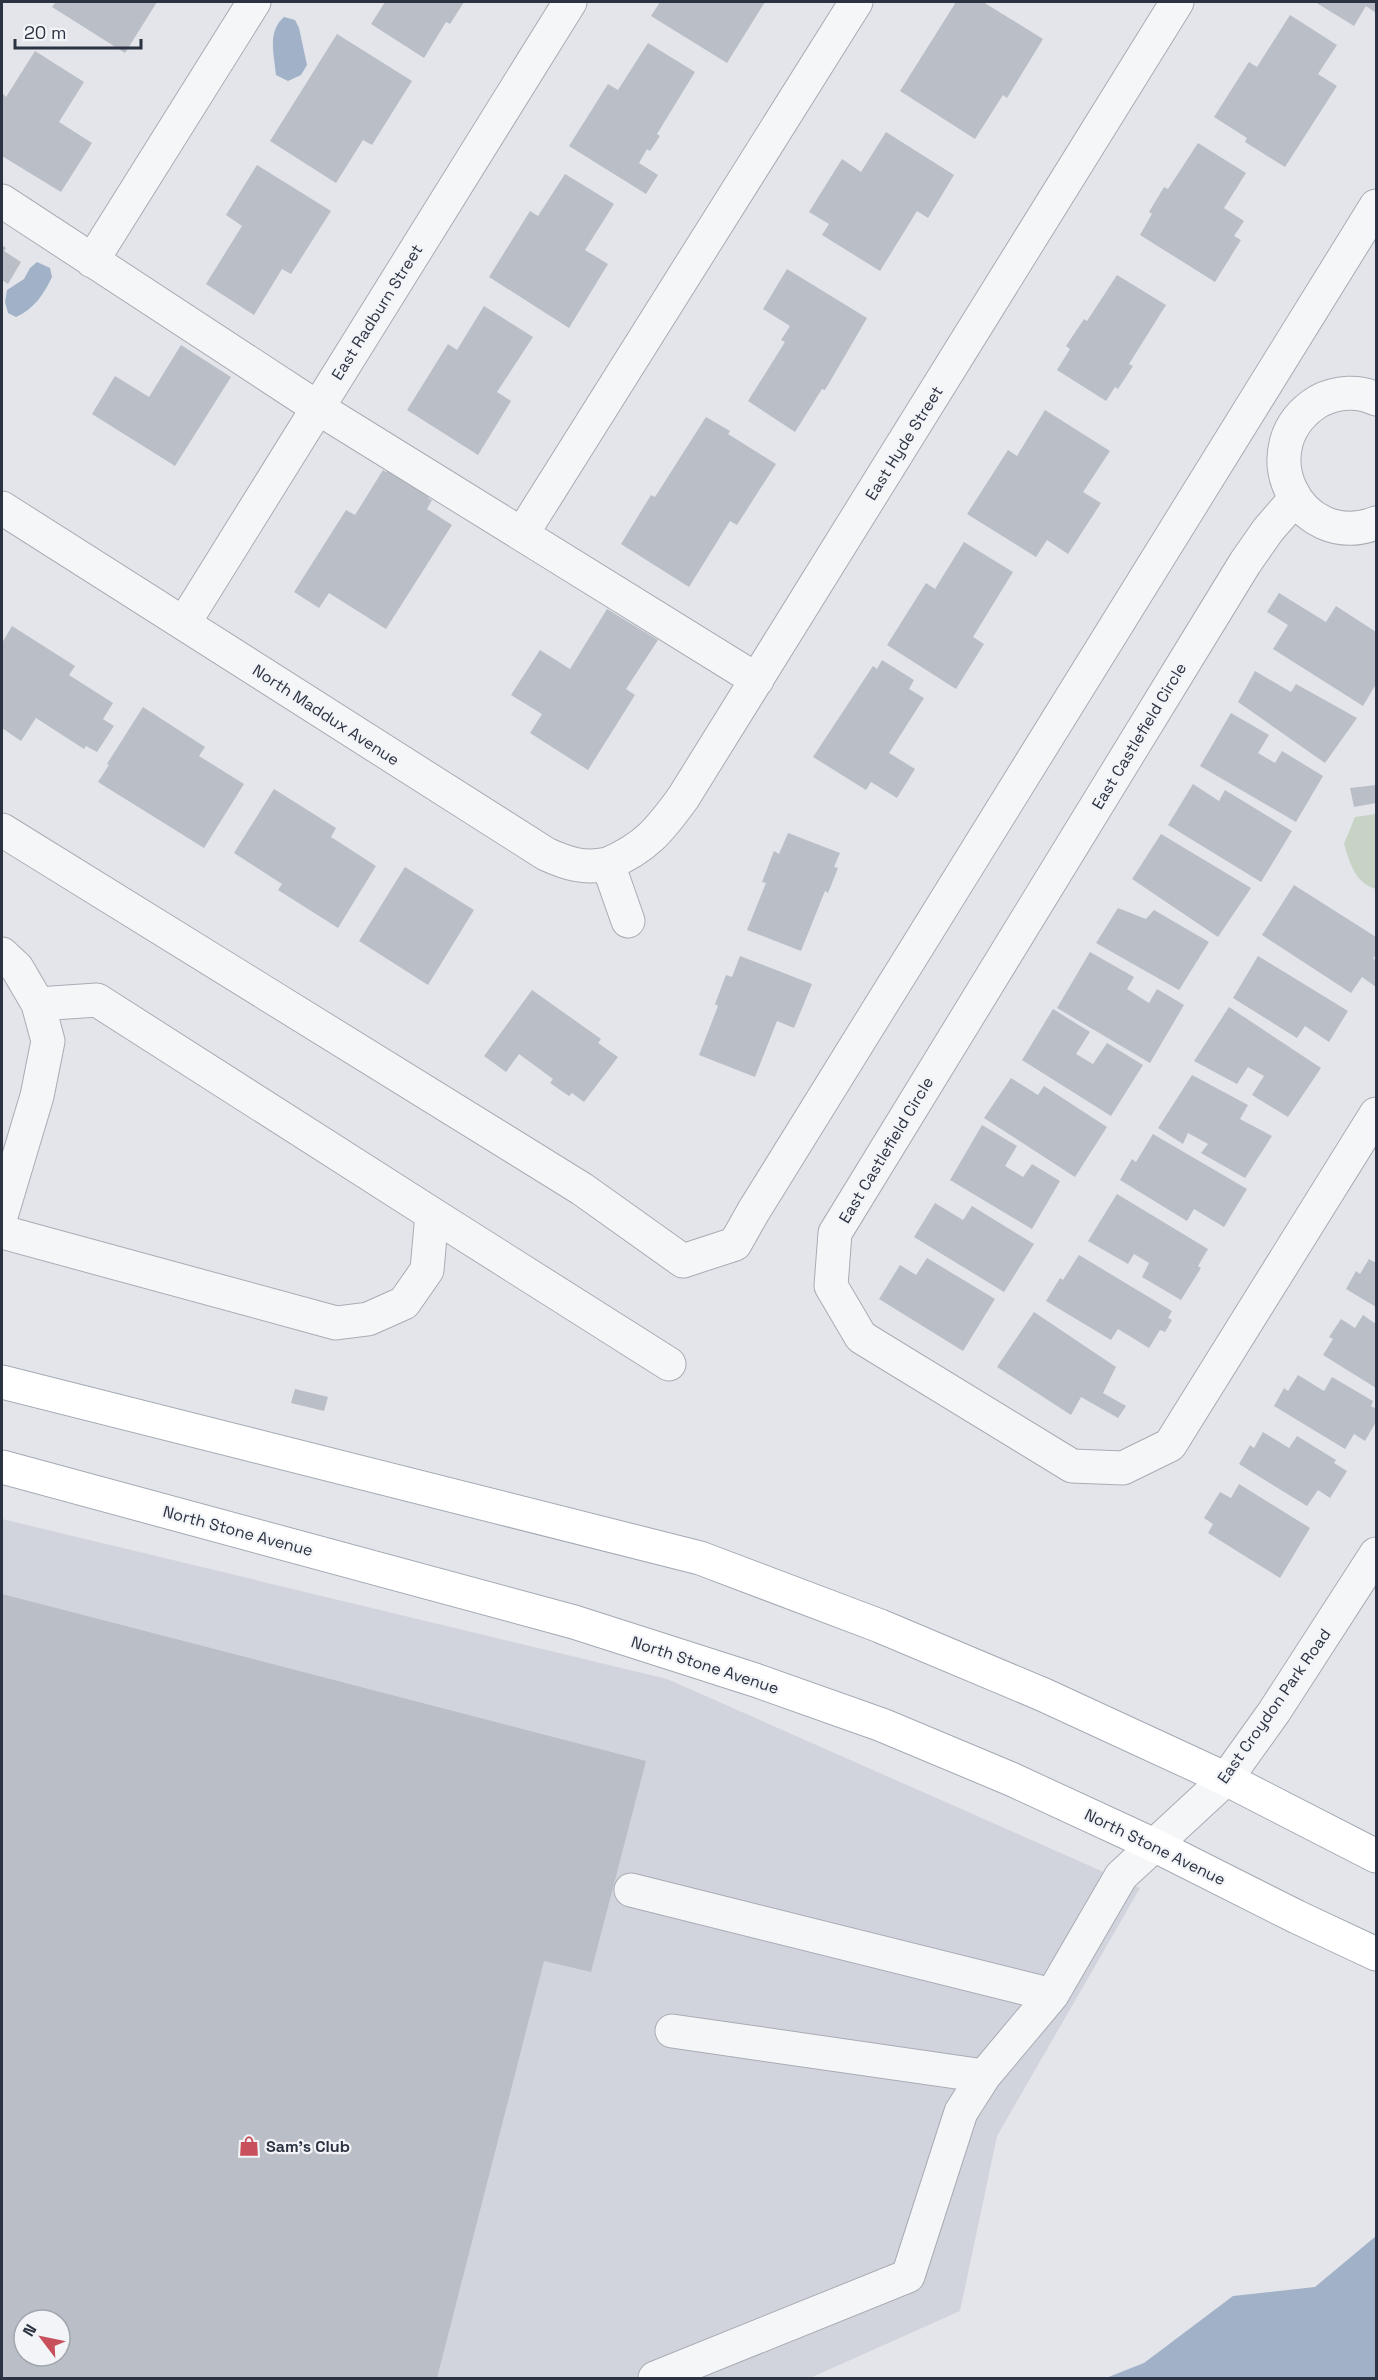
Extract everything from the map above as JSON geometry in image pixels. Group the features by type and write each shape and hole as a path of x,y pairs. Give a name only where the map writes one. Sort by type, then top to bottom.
{"main road":[{"path":"2,1382 700,1558 880,1626 1022,1685 1226,1779 1377,1856"},
{"name":"North Stone Avenue","path":"2,1467 574,1622 882,1725 1011,1779 1156,1846 1297,1917 1377,1954"}],"street":[{"path":"92,261 254,2"},
{"name":"East Radburn Street","path":"184,624 570,2"},
{"path":"522,534 856,2"},
{"name":"East Hyde Street","path":"608,864 634,852 662,827 683,798 1177,2"},
{"path":"2,201 318,408 757,680"},
{"path":"2,830 582,1190 683,1261 735,1244 1377,206"},
{"path":"1377,399 1348,393 1327,397 1307,409 1292,426 1284,447 1283,469 1290,491 1302,508 1320,522 1341,528 1364,527 1377,523"},
{"name":"East Castlefield Circle","path":"1295,498 1268,530 1245,563 835,1233 831,1286 861,1337 1072,1466 1123,1468 1170,1445 1377,1114"},
{"name":"North Maddux Avenue","path":"2,508 546,854 570,865 591,867 608,864"},
{"path":"608,864 628,921"},
{"path":"2,954 17,968 38,1005 48,1041 37,1096 2,1213"},
{"path":"38,1005 97,1000 669,1364"},
{"path":"2,1232 336,1323 368,1319 404,1303 427,1270 432,1214"},
{"name":"East Croydon Park Road","path":"655,2379 908,2276 961,2112 984,2076 1052,1995 1121,1876 1226,1779 1274,1712 1377,1554"},
{"path":"631,1890 1052,1995"},
{"path":"672,2031 984,2076"}],"shaded area":[{"path":"2,1519 667,1679 1140,1888 997,2136 960,2311 810,2378 2,2378"}],"green space":[{"path":"1376,814 1376,889 1358,877 1344,844 1355,817"}],"water":[{"path":"284,17 295,20 299,28 307,65 301,75 288,81 276,75 273,51 275,29"},
{"path":"37,262 50,268 52,277 38,300 16,317 8,313 5,302 7,290 24,279 30,268"},
{"path":"1376,2236 1376,2378 1106,2378 1144,2363 1233,2296 1315,2287"}],"building":[{"path":"56,2 157,2 125,53 52,7"},
{"path":"385,2 464,2 450,24 446,22 424,58 371,24"},
{"path":"660,2 765,2 727,63 651,16"},
{"path":"956,2 983,2 1043,39 1007,98 1003,95 975,139 900,91"},
{"path":"1315,2 1376,2 1376,13 1366,6 1354,26"},
{"path":"1290,15 1337,45 1318,74 1337,86 1285,167 1245,142 1247,138 1214,117 1249,62 1257,67"},
{"path":"337,34 412,81 372,145 363,140 336,183 270,141"},
{"path":"648,43 695,72 657,134 660,136 650,151 647,149 639,163 658,175 646,194 569,146 608,84 618,90"},
{"path":"35,51 84,82 59,122 92,143 61,192 2,156 2,96 3,94 6,97"},
{"path":"886,132 954,175 928,218 917,211 880,271 822,235 829,224 809,212 842,159 861,172"},
{"path":"1198,143 1246,173 1224,208 1244,221 1234,236 1241,240 1215,282 1140,235 1152,214 1149,212 1164,187 1168,189"},
{"path":"257,165 331,211 291,274 282,269 254,315 206,284 242,226 226,215"},
{"path":"565,174 614,204 585,250 608,264 569,328 489,277 530,211 538,216"},
{"path":"2,245 6,248 4,251 21,262 8,284 2,280"},
{"path":"787,269 867,318 825,390 822,389 795,432 748,401 785,342 781,340 790,326 763,309"},
{"path":"1117,275 1166,305 1129,364 1133,366 1118,389 1115,387 1106,401 1057,370 1070,349 1066,346 1084,319 1087,321"},
{"path":"484,306 533,337 497,392 511,401 478,455 407,410 448,344 457,350"},
{"path":"181,345 231,377 175,466 92,414 115,376 149,397"},
{"path":"1045,410 1110,451 1083,492 1101,503 1068,554 1047,540 1036,557 967,514 1008,450 1017,456"},
{"path":"706,417 730,431 728,434 776,464 737,525 730,521 689,587 621,544 651,495 655,497"},
{"path":"392,462 434,488 428,498 432,500 427,509 452,525 386,629 329,593 319,608 294,592 346,510 355,515 383,470 386,472"},
{"path":"964,542 1013,572 973,637 984,644 956,689 887,645 926,583 935,589"},
{"path":"1279,593 1326,622 1336,606 1376,632 1376,684 1363,706 1273,649 1288,625 1267,612"},
{"path":"607,609 658,640 626,689 635,695 588,770 530,733 542,714 511,695 540,650 570,669"},
{"path":"12,626 75,666 69,675 113,703 103,719 114,726 97,752 86,746 84,749 36,718 21,741 2,728 2,643"},
{"path":"882,660 914,680 909,689 924,698 889,753 915,769 897,798 871,782 866,790 813,757 873,666 877,669"},
{"path":"1255,671 1291,692 1296,684 1357,718 1325,763 1238,702"},
{"path":"143,707 205,747 199,756 244,784 204,848 98,782"},
{"path":"1231,713 1269,735 1258,753 1275,763 1282,751 1323,776 1296,822 1200,766"},
{"path":"1193,784 1219,801 1225,790 1292,831 1261,882 1168,825"},
{"path":"1376,785 1376,803 1354,807 1350,788"},
{"path":"274,789 336,828 331,837 376,866 338,928 278,890 282,884 234,853"},
{"path":"788,833 840,853 834,867 838,868 828,893 825,891 801,951 747,930 766,883 762,882 774,851 779,854"},
{"path":"1161,834 1251,888 1218,937 1132,879"},
{"path":"405,867 474,910 428,985 359,941"},
{"path":"1294,885 1376,937 1376,954 1373,959 1376,960 1376,987 1362,977 1351,993 1262,935"},
{"path":"1118,908 1146,919 1154,910 1209,942 1179,990 1096,943"},
{"path":"1090,952 1134,977 1127,989 1149,1003 1157,989 1184,1005 1150,1063 1057,1008"},
{"path":"740,956 812,984 794,1028 777,1021 755,1077 699,1055 718,1006 715,1004 726,975 732,977"},
{"path":"1258,956 1348,1011 1329,1042 1305,1026 1297,1038 1233,998"},
{"path":"532,990 601,1039 598,1043 618,1057 584,1102 572,1093 569,1096 550,1083 553,1079 519,1054 506,1072 484,1056"},
{"path":"1229,1007 1321,1068 1288,1117 1252,1095 1264,1076 1248,1067 1237,1084 1194,1061"},
{"path":"1053,1009 1090,1032 1076,1054 1093,1064 1107,1043 1143,1065 1111,1116 1022,1060"},
{"path":"1192,1075 1248,1105 1240,1119 1272,1136 1245,1178 1201,1153 1208,1144 1188,1133 1183,1144 1158,1128"},
{"path":"1011,1078 1038,1095 1044,1086 1107,1127 1075,1177 984,1118"},
{"path":"982,1125 1017,1146 1005,1166 1023,1177 1032,1164 1060,1181 1032,1229 950,1180"},
{"path":"1153,1134 1247,1189 1224,1227 1194,1209 1187,1221 1120,1180 1132,1159 1136,1162"},
{"path":"1117,1194 1208,1249 1198,1266 1201,1268 1181,1300 1142,1277 1149,1263 1134,1254 1128,1264 1088,1241"},
{"path":"935,1203 963,1220 972,1206 1034,1244 1004,1292 914,1237"},
{"path":"1079,1255 1172,1311 1168,1318 1172,1320 1165,1332 1160,1330 1149,1348 1118,1329 1111,1340 1046,1301 1060,1278 1063,1280"},
{"path":"927,1258 995,1299 963,1351 879,1299 900,1265 916,1275"},
{"path":"1369,1259 1376,1263 1376,1307 1346,1289 1356,1271 1360,1274"},
{"path":"1034,1312 1116,1367 1103,1393 1126,1406 1118,1418 1081,1397 1071,1415 997,1367"},
{"path":"1363,1315 1376,1324 1376,1388 1323,1355 1333,1339 1329,1337 1341,1319 1355,1328"},
{"path":"1298,1375 1324,1391 1332,1377 1373,1401 1371,1406 1376,1409 1376,1422 1365,1441 1354,1434 1345,1449 1274,1406 1284,1388 1288,1391"},
{"path":"295,1389 328,1397 324,1411 291,1403"},
{"path":"1263,1432 1289,1448 1297,1436 1336,1460 1334,1463 1347,1471 1330,1498 1318,1490 1307,1506 1239,1464 1250,1445 1254,1448"},
{"path":"1239,1484 1310,1528 1280,1578 1208,1533 1213,1524 1204,1518 1220,1492 1231,1498"},
{"name":"Sam's Club","path":"2,1594 646,1761 591,1972 544,1961 437,2378 2,2378"}],"place":[{"name":"Sam's Club","path":"249,2146"}]}
